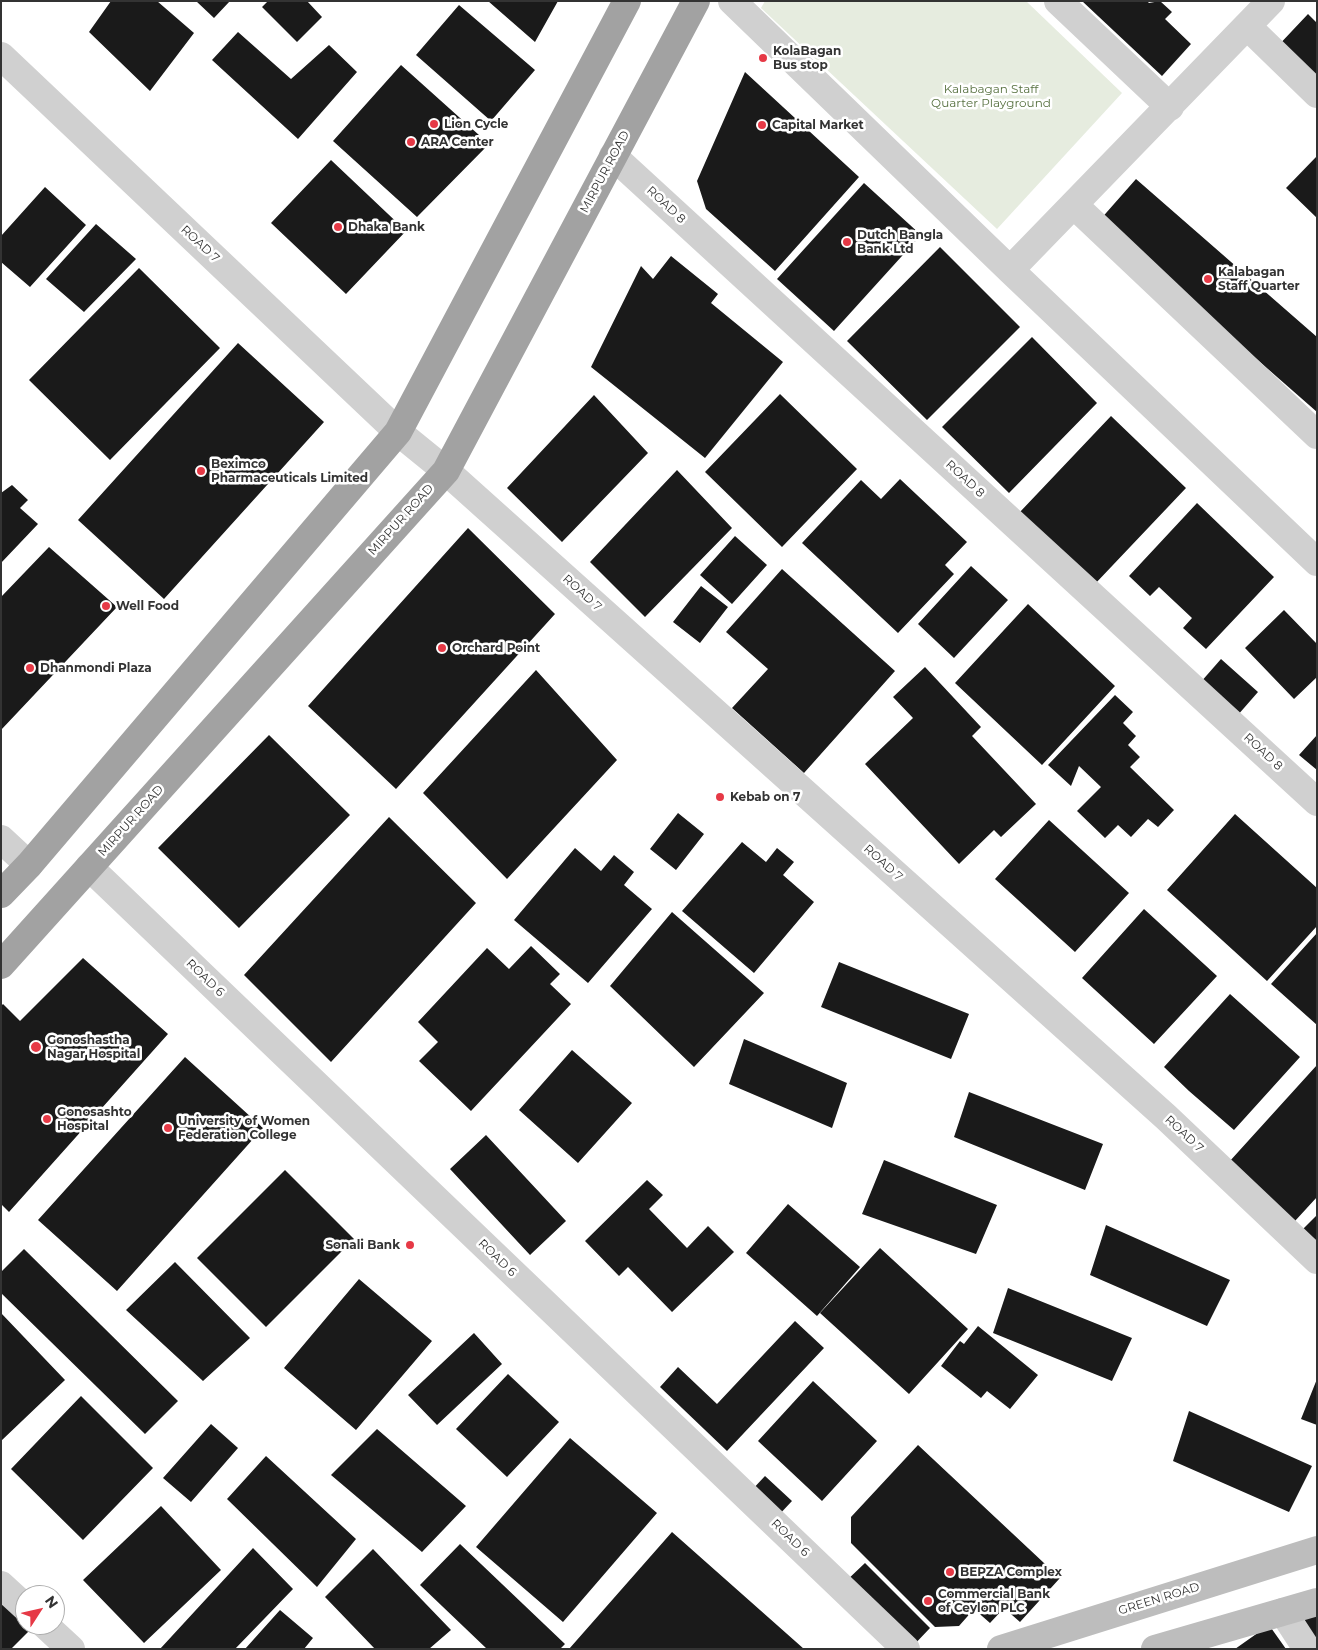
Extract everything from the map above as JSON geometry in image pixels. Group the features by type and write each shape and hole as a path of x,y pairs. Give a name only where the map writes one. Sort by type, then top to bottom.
{"highway":[{"path":"1,894 29,864 398,432 627,1"},
{"name":"MIRPUR ROAD","path":"1,965 446,471 696,1"}],"main road":[{"name":"GREEN ROAD","path":"1001,1649 1317,1550"},
{"path":"1155,1649 1317,1602"}],"street":[{"path":"732,1 1010,270 1317,562"},
{"path":"1058,1 1170,107"},
{"path":"1010,270 1248,27 1271,1"},
{"path":"1248,27 1317,94"},
{"name":"ROAD 7","path":"1,56 398,432 446,471 1166,1117 1317,1260"},
{"name":"ROAD 8","path":"613,156 1317,802"},
{"path":"1074,205 1317,434"},
{"path":"1,839 29,864"},
{"name":"ROAD 6","path":"89,868 906,1649"},
{"path":"1,1585 15,1598"},
{"path":"1283,1612 1307,1649"},
{"path":"56,1635 71,1649"}],"green space":[{"name":"Kalabagan Staff Quarter Playground","path":"765,1 1026,1 1122,93 997,229 761,8"}],"building":[{"path":"111,1 157,1 194,33 150,91 89,32"},
{"path":"196,1 230,1 214,18"},
{"path":"268,1 307,1 322,17 297,42 262,7"},
{"path":"488,1 558,1 535,42"},
{"path":"1082,1 1147,1 1149,3 1160,1 1172,12 1165,19 1191,44 1162,76"},
{"path":"459,5 535,70 491,121 416,55"},
{"path":"1308,14 1317,23 1317,88 1275,49"},
{"path":"238,32 291,79 329,45 357,72 298,139 212,60"},
{"name":"ARA Center","path":"401,65 489,144 417,217 333,141"},
{"name":"Capital Market","path":"745,72 859,177 775,271 706,209 697,181"},
{"path":"1317,156 1317,218 1286,188"},
{"name":"Dhaka Bank","path":"331,160 406,231 346,294 271,223"},
{"name":"Kalabagan Staff Quarter","path":"1136,179 1317,337 1317,412 1099,221"},
{"path":"864,183 921,235 834,331 777,279"},
{"path":"45,187 86,225 30,287 1,262 1,236"},
{"path":"96,224 136,259 84,312 46,279"},
{"path":"940,247 1020,327 927,420 847,341"},
{"path":"671,256 718,294 711,303 783,362 705,458 591,367 641,266 653,279"},
{"path":"139,268 220,348 110,460 29,380"},
{"path":"1032,337 1097,403 1009,493 942,427"},
{"name":"Beximco Pharmaceuticals Limited","path":"238,343 324,422 164,599 78,520"},
{"path":"780,394 857,469 782,547 705,472"},
{"path":"594,395 648,453 562,542 507,488"},
{"path":"1111,416 1186,488 1094,585 1019,513"},
{"path":"677,470 732,528 645,617 590,562"},
{"path":"900,479 967,542 945,565 954,574 898,633 802,543 861,480 881,499"},
{"path":"12,485 28,500 20,508 38,524 1,563 1,493"},
{"path":"1197,503 1274,577 1206,649 1183,628 1192,618 1159,587 1150,596 1129,576"},
{"name":"Orchard Point","path":"468,528 555,614 396,789 308,706"},
{"path":"735,536 767,565 732,604 700,575"},
{"name":"Dhanmondi Plaza","path":"49,547 117,607 1,730 1,597"},
{"path":"971,566 1008,600 954,658 918,624"},
{"path":"782,569 895,671 804,773 732,708 768,669 726,632"},
{"path":"701,586 728,607 700,643 673,622"},
{"path":"1028,604 1115,686 1042,765 955,683"},
{"path":"1284,610 1317,644 1317,677 1294,699 1245,648"},
{"path":"1221,659 1258,692 1237,716 1200,683"},
{"path":"925,667 981,727 972,736 1036,804 1001,837 994,830 959,864 865,764 913,718 893,697"},
{"path":"536,670 617,760 507,879 423,793"},
{"path":"1115,695 1133,712 1123,723 1136,736 1128,745 1140,757 1130,767 1174,810 1158,827 1148,819 1131,837 1118,825 1105,838 1077,811 1101,787 1079,766 1071,786 1048,765"},
{"path":"269,735 350,815 239,928 158,848"},
{"path":"1317,735 1317,770 1299,755"},
{"path":"678,813 704,834 676,870 650,849"},
{"path":"1235,814 1317,888 1317,926 1267,981 1167,890"},
{"path":"389,817 476,903 331,1062 244,975"},
{"path":"1049,820 1129,893 1075,952 995,879"},
{"path":"742,842 766,862 777,848 794,862 783,875 814,902 754,973 682,911"},
{"path":"575,848 601,871 614,855 634,872 624,885 652,909 588,983 514,920"},
{"path":"1144,909 1217,976 1154,1044 1082,978"},
{"path":"672,912 764,993 694,1067 610,986"},
{"path":"1317,933 1317,1025 1271,984"},
{"path":"531,946 560,974 550,984 571,1004 471,1111 419,1061 438,1042 418,1022 487,948 509,969"},
{"name":"Gonosashto Hospital","path":"83,958 168,1034 9,1212 1,1204 1,1006 3,1004 20,1021"},
{"path":"839,962 969,1014 951,1059 821,1007"},
{"path":"1230,994 1300,1057 1234,1130 1164,1067"},
{"path":"744,1039 847,1083 832,1128 729,1084"},
{"path":"572,1050 632,1103 578,1163 519,1110"},
{"path":"185,1057 263,1128 117,1291 38,1220"},
{"path":"1317,1065 1317,1197 1295,1221 1229,1162"},
{"path":"969,1092 1103,1144 1085,1190 954,1137"},
{"path":"486,1135 566,1221 530,1255 450,1169"},
{"path":"884,1160 997,1205 976,1254 862,1214"},
{"path":"285,1170 354,1239 266,1327 197,1258"},
{"path":"647,1180 663,1195 649,1209 687,1248 708,1226 734,1252 672,1312 628,1267 619,1276 585,1241"},
{"path":"788,1204 860,1267 817,1316 746,1253"},
{"path":"1317,1215 1317,1249 1300,1232"},
{"path":"1106,1225 1230,1280 1207,1326 1090,1275"},
{"path":"880,1248 968,1329 909,1394 820,1313"},
{"path":"24,1249 178,1401 145,1434 1,1293 1,1272"},
{"path":"175,1262 250,1338 203,1381 126,1310"},
{"path":"359,1279 432,1341 356,1430 284,1368"},
{"path":"1008,1288 1132,1338 1112,1381 993,1333"},
{"path":"1,1313 65,1380 1,1441"},
{"path":"795,1321 824,1348 727,1451 660,1387 678,1367 717,1404"},
{"path":"978,1326 1038,1375 1010,1409 987,1391 981,1398 941,1366 960,1341 964,1344"},
{"path":"474,1333 502,1364 437,1425 408,1395"},
{"path":"508,1374 559,1422 507,1477 456,1429"},
{"path":"1317,1379 1317,1425 1301,1419"},
{"path":"813,1381 877,1441 822,1501 758,1441"},
{"path":"81,1396 153,1468 83,1540 11,1469"},
{"path":"1189,1411 1312,1466 1289,1512 1173,1461"},
{"path":"211,1424 238,1448 191,1502 163,1478"},
{"path":"377,1429 466,1506 422,1552 331,1475"},
{"path":"570,1438 657,1513 563,1622 476,1547"},
{"name":"BEPZA Complex","path":"918,1445 1060,1578 1020,1622 1004,1608 990,1623 974,1609 959,1626 935,1627 851,1543 851,1517"},
{"path":"266,1456 356,1539 317,1587 227,1499"},
{"path":"765,1476 792,1501 777,1517 750,1492"},
{"path":"161,1506 221,1570 144,1643 83,1580"},
{"path":"672,1532 804,1649 569,1649"},
{"path":"460,1544 565,1644 560,1649 487,1649 420,1585"},
{"path":"253,1548 293,1589 235,1649 160,1649"},
{"path":"373,1549 451,1630 429,1649 375,1649 325,1597"},
{"path":"865,1563 930,1628 911,1648 845,1582"},
{"path":"1,1598 15,1610 15,1635 25,1635 11,1649 1,1649"},
{"path":"280,1610 313,1638 304,1649 245,1649"},
{"path":"1317,1612 1317,1648 1298,1619"},
{"path":"1269,1625 1286,1649 1235,1649"}],"place":[{"name":"KolaBagan Bus stop","path":"763,58"},
{"name":"Lion Cycle","path":"434,124"},
{"name":"Capital Market","path":"762,125"},
{"name":"ARA Center","path":"411,142"},
{"name":"Dhaka Bank","path":"338,227"},
{"name":"Dutch Bangla Bank Ltd","path":"847,242"},
{"name":"Kalabagan Staff Quarter","path":"1208,279"},
{"name":"Beximco Pharmaceuticals Limited","path":"201,471"},
{"name":"Well Food","path":"106,606"},
{"name":"Orchard Point","path":"442,648"},
{"name":"Dhanmondi Plaza","path":"30,668"},
{"name":"Kebab on 7","path":"720,797"},
{"name":"Gonoshastha Nagar Hospital","path":"36,1047"},
{"name":"Gonosashto Hospital","path":"47,1119"},
{"name":"University of Women Federation College","path":"168,1128"},
{"name":"Sonali Bank","path":"410,1245"},
{"name":"BEPZA Complex","path":"950,1572"},
{"name":"Commercial Bank of Ceylon PLC","path":"928,1601"}]}
